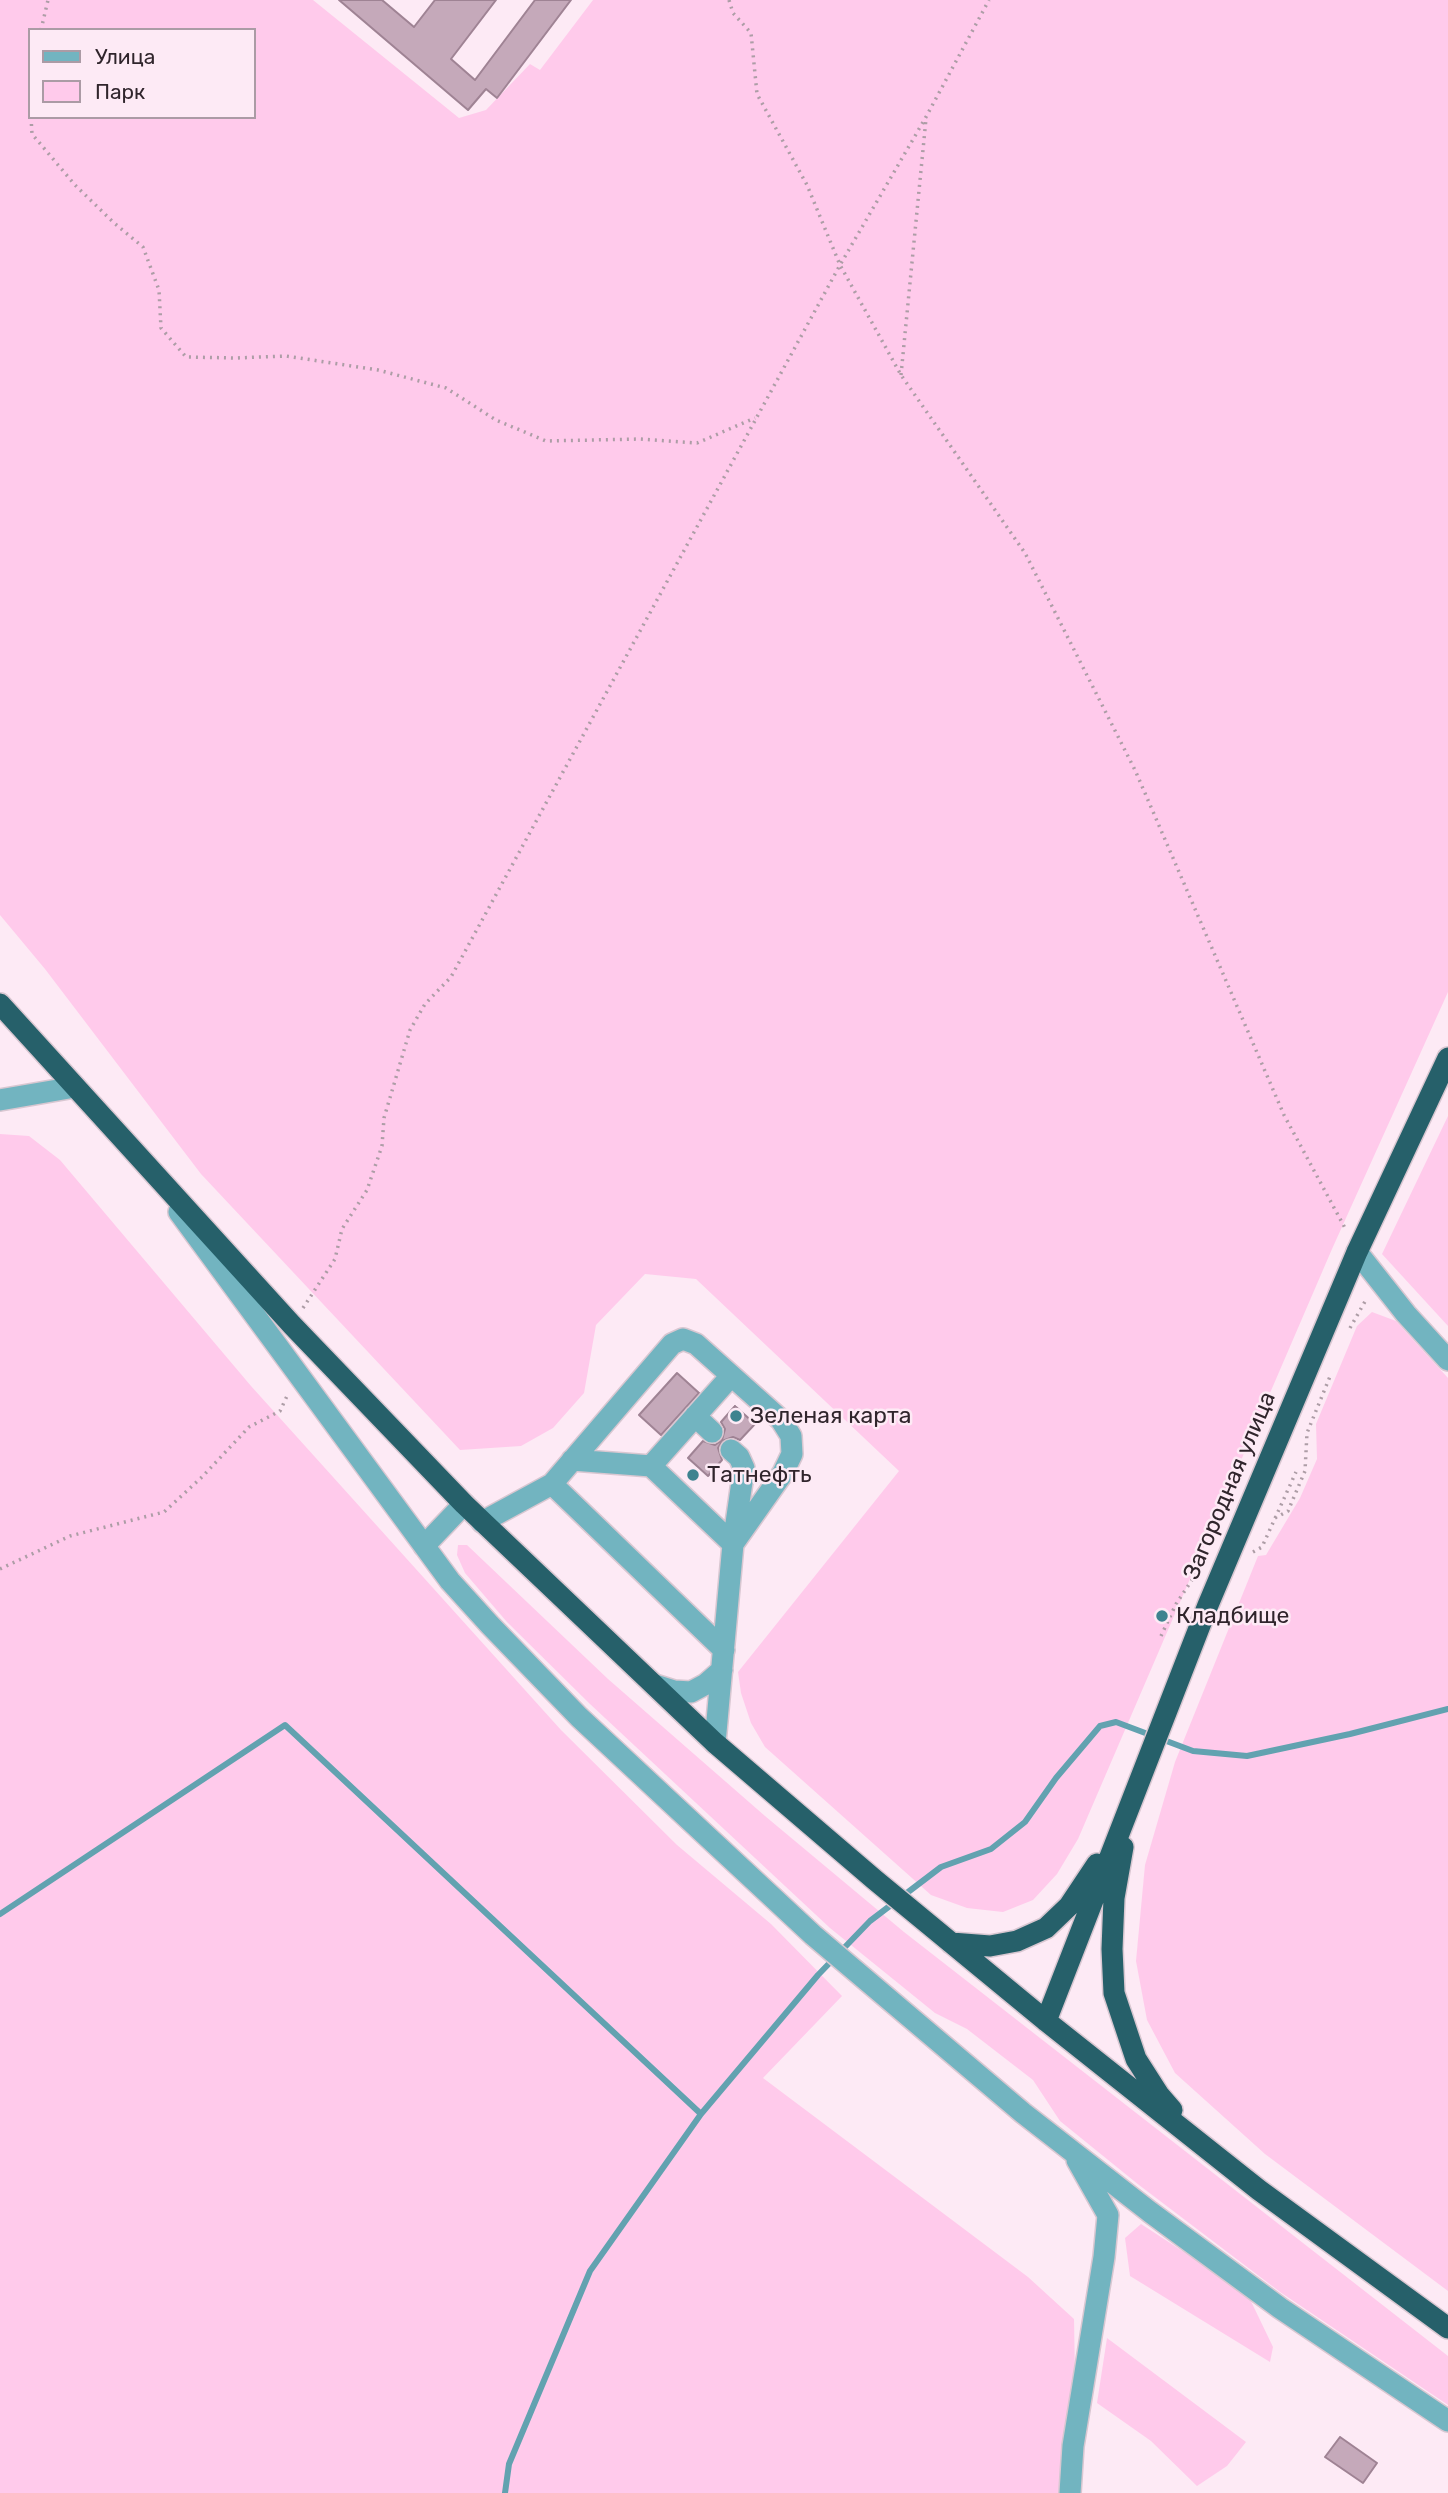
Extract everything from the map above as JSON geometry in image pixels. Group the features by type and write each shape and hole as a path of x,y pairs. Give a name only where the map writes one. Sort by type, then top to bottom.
{"highway":[{"path":"0,1004 292,1325 464,1504 715,1743 909,1909 1046,2021 1259,2190 1448,2328"},
{"name":"Загородная улица","path":"1046,2021 1208,1605 1357,1252 1448,1058"},
{"path":"951,1943 990,1946 1017,1941 1046,1928 1069,1906 1095,1868 1132,1801"},
{"path":"1132,1801 1114,1898 1114,1993 1136,2059 1159,2095 1202,2145"}],"street":[{"path":"0,1100 75,1087"},
{"path":"143,1164 450,1581 600,1736 813,1935 1023,2113 1280,2308 1448,2421"},
{"path":"1357,1252 1448,1360"},
{"path":"482,1521 552,1484 672,1344 683,1339 696,1344 780,1420 791,1436 792,1454 783,1472 733,1544"},
{"path":"651,1466 731,1376"},
{"path":"695,1416 712,1432"},
{"path":"715,1743 733,1544 744,1468 739,1457 731,1450"},
{"path":"572,1460 651,1466 733,1544"},
{"path":"552,1484 723,1660"},
{"path":"424,1546 464,1504"},
{"path":"655,1685 674,1691 691,1692 706,1684 723,1660"},
{"path":"1070,2493 1073,2446 1104,2257 1108,2215 1073,2152"}],"path":[{"path":"41,28 48,0"},
{"path":"729,0 733,13 751,33 757,94 807,185 841,265 901,375 1025,553 1135,770 1284,1115 1357,1252"},
{"path":"292,1325 335,1259 342,1229 367,1190 382,1146 384,1118 410,1030 425,1004 451,977 989,0"},
{"path":"901,375 926,117"},
{"path":"31,119 32,134 75,185 143,247 159,290 161,328 186,357 286,356 378,370 446,388 496,420 546,440 640,439 697,443 757,417"},
{"path":"1348,1332 1378,1278"},
{"path":"1275,1518 1288,1511 1305,1471 1307,1433 1332,1370"},
{"path":"0,1569 70,1536 164,1512 249,1427 281,1411 298,1374"}],"green space":[{"path":"0,0 313,0 459,118 486,110 530,64 540,70 593,0 1448,0 1448,992 1332,1249 1078,1839 1057,1874 1033,1900 1003,1912 967,1908 931,1895 765,1747 751,1723 741,1693 738,1672 899,1471 696,1279 645,1274 596,1325 584,1393 553,1428 521,1446 460,1450 201,1174 45,969 0,915"},
{"path":"1448,1116 1448,1326 1382,1254"},
{"path":"0,1134 29,1136 60,1160 251,1386 561,1730 677,1845 771,1924 842,1996 763,2078 1028,2277 1074,2319 1075,2376 1058,2493 0,2493"},
{"path":"1372,1312 1396,1321 1448,1378 1448,2291 1265,2154 1175,2073 1147,2020 1136,1961 1145,1865 1175,1762 1258,1556 1266,1555 1300,1498 1317,1459 1316,1424 1357,1326"},
{"path":"458,1545 467,1545 608,1679 765,1816 904,1932 1448,2356 1448,2405 1280,2292 1139,2185 1060,2121 1033,2080 967,2029 935,2013 830,1928 590,1704 507,1622 465,1573 457,1555"},
{"path":"1141,2224 1247,2293 1273,2347 1270,2362 1130,2276 1125,2238"},
{"path":"1107,2338 1246,2442 1227,2466 1197,2486 1151,2441 1097,2403"}],"building":[{"path":"339,0 382,0 414,27 435,0 496,0 451,59 475,80 535,0 571,0 497,98 486,89 468,110"},
{"path":"677,1373 699,1393 661,1435 639,1415"},
{"path":"735,1406 755,1424 740,1440 733,1437 722,1441 718,1448 722,1460 708,1476 688,1458 703,1441 715,1445 722,1440 725,1429 721,1422"},
{"path":"1340,2437 1377,2463 1363,2483 1325,2457"}],"waterway":[{"path":"0,1914 285,1725 701,2114 818,1975 870,1921 941,1867 991,1849 1025,1822 1056,1778 1100,1726 1116,1722 1193,1751 1247,1756 1448,1709"},
{"path":"505,2493 509,2464 590,2271 701,2114"}],"place":[{"name":"Зеленая карта","path":"736,1416"},
{"name":"Татнефть","path":"693,1475"},
{"name":"Кладбище","path":"1162,1616"}]}
